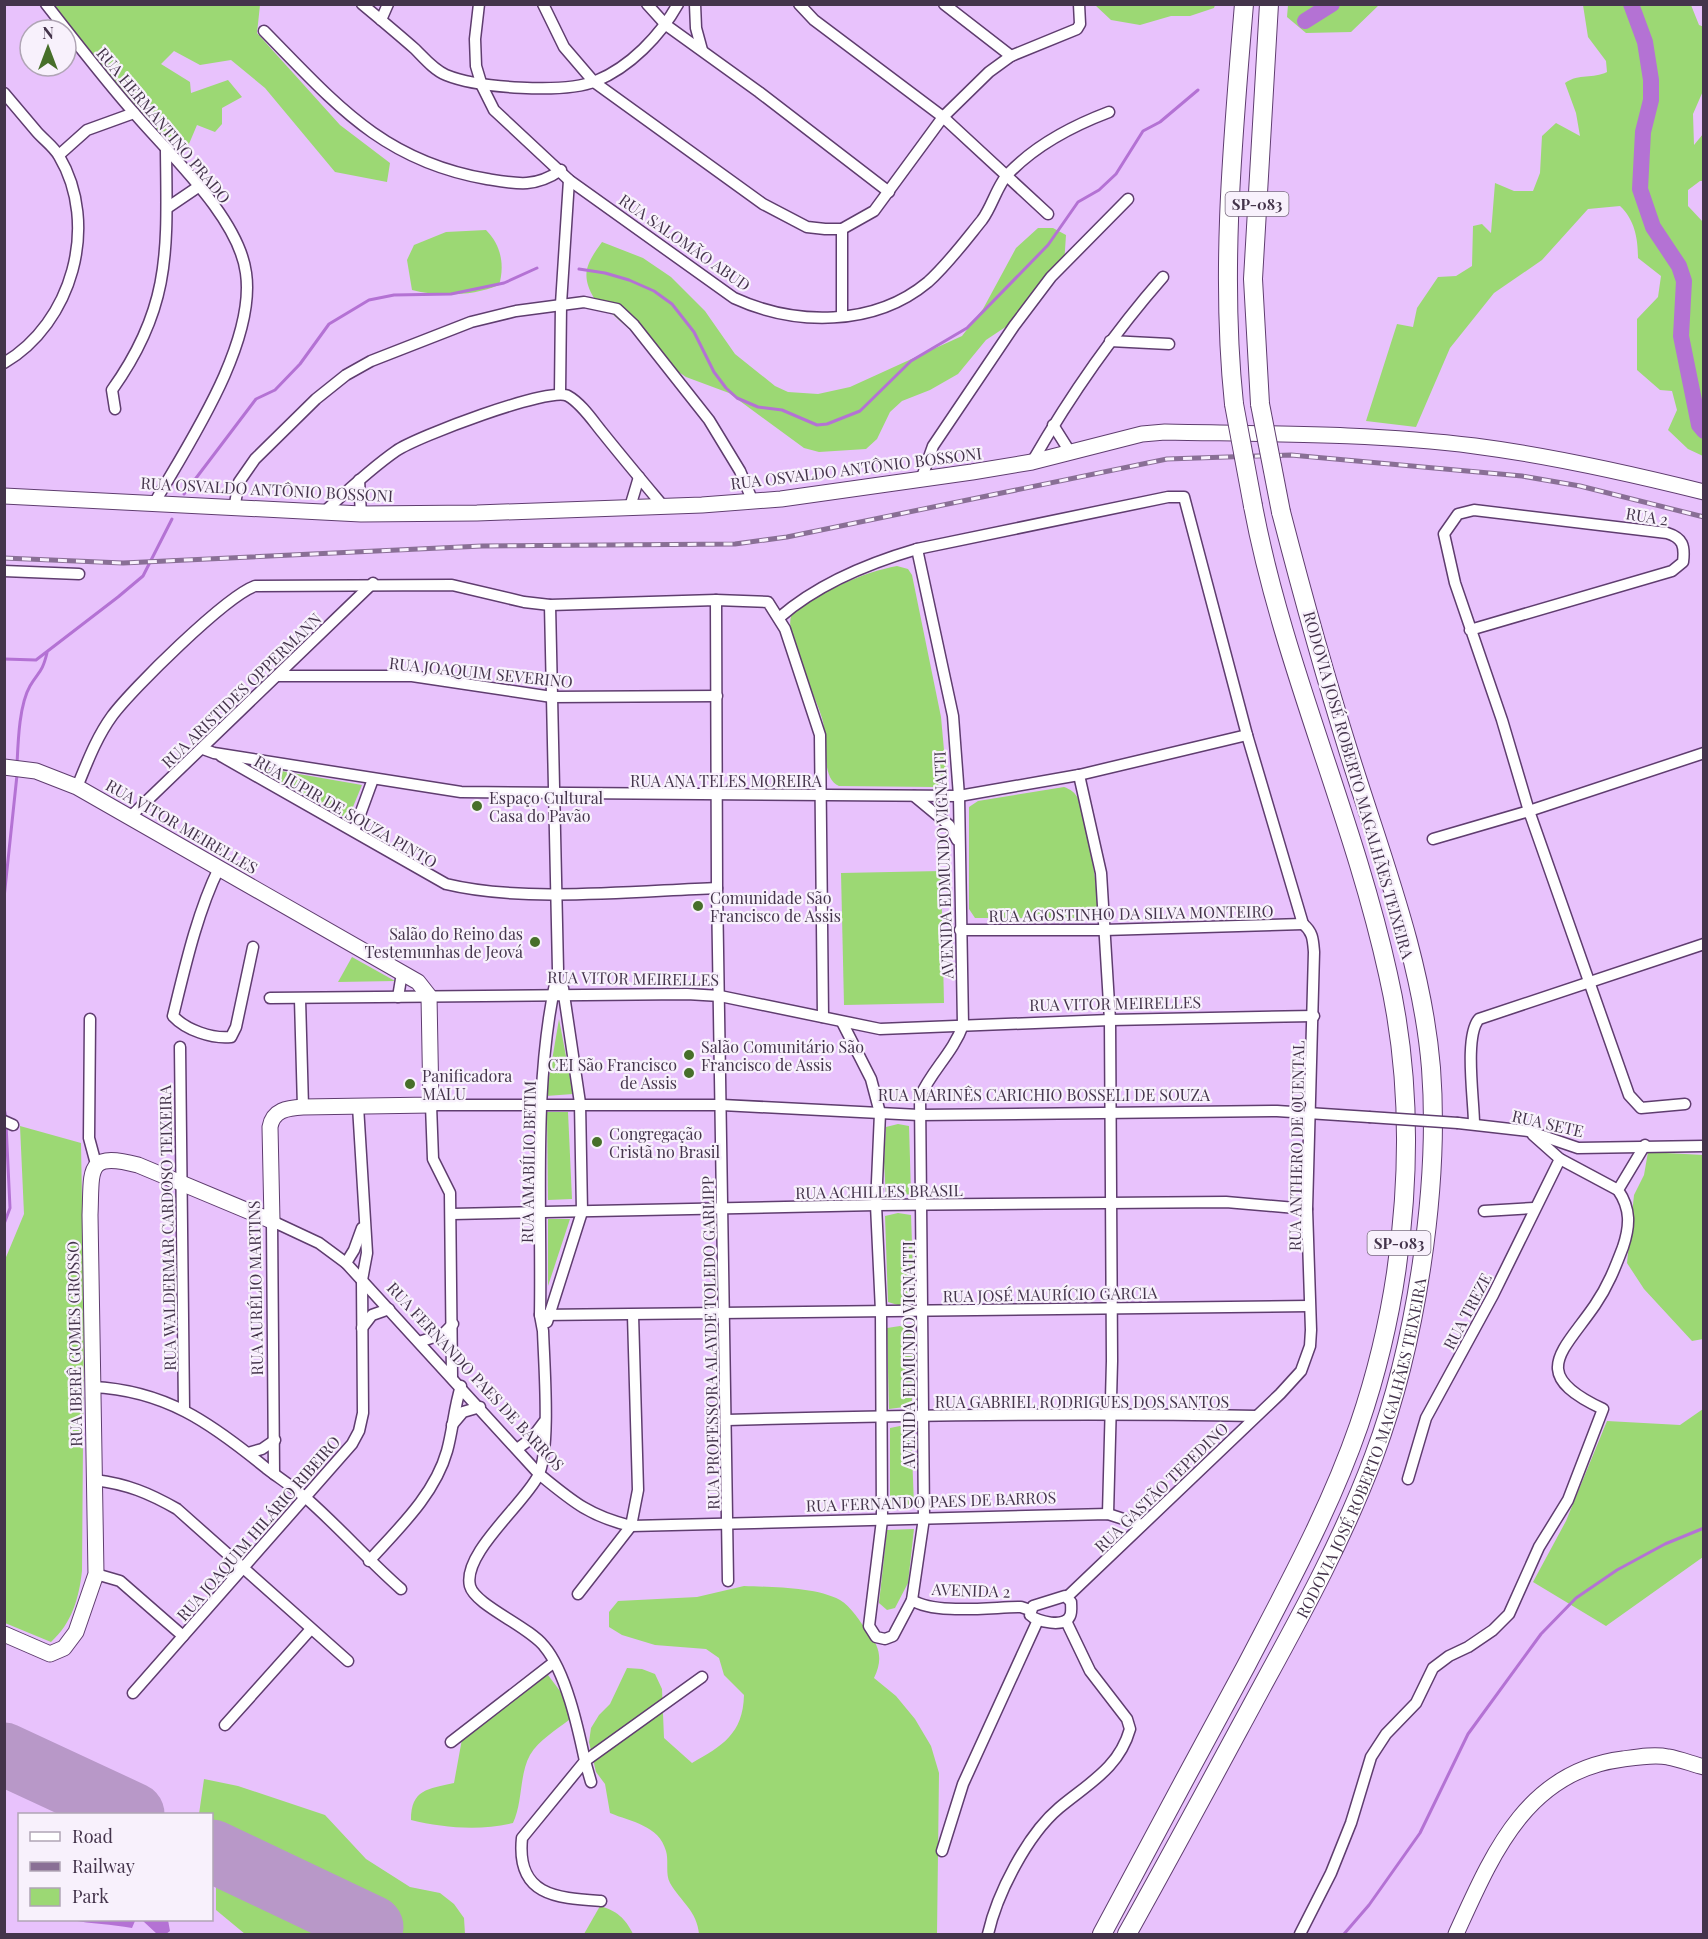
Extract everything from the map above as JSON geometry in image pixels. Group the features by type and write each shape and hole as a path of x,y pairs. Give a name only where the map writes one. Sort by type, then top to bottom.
{"highway":[{"name":"RODOVIA JOSÉ ROBERTO MAGALHÃES TEIXEIRA","path":"1102,1935 1305,1554 1344,1466 1375,1369 1401,1230 1404,1183 1404,1076 1388,974 1363,880 1290,647 1258,535 1234,404 1229,358 1228,268 1244,4"},
{"name":"RODOVIA JOSÉ ROBERTO MAGALHÃES TEIXEIRA","path":"1128,1935 1305,1608 1341,1534 1374,1456 1404,1355 1428,1210 1431,1067 1418,988 1394,892 1320,657 1281,512 1260,404 1253,279 1269,4"}],"street":[{"name":"RUA HERMANTINO PRADO","path":"46,4 134,113 213,204 239,250 246,272 243,315 238,340 213,397 155,502"},
{"path":"362,4 445,75 482,86 542,87 594,82 626,63 666,25 678,4"},
{"path":"381,20 388,4"},
{"name":"RUA SALOMÃO ABUD","path":"479,4 475,39 476,66 482,86 494,110 561,170 569,180 735,298 760,310 789,316 821,319 842,316 889,304 907,296 928,281 984,218 1007,174 1056,135 1109,112"},
{"path":"543,4 564,47 594,82 788,219 807,227 842,229 874,211 943,117 989,72 1011,56 1077,29 1080,24 1079,4"},
{"path":"647,4 666,25 889,192"},
{"path":"695,4 696,28 702,51"},
{"path":"799,4 814,20 943,117 1007,174 1015,186 1048,214"},
{"path":"944,4 1011,56"},
{"path":"264,31 339,108 389,146 425,164 465,175 527,184 544,182 561,170"},
{"path":"4,363 37,339 64,298 75,256 73,193 59,155 7,100"},
{"path":"59,155 87,130 134,113"},
{"path":"115,409 112,390 140,346 158,300 164,269 167,208 166,150"},
{"path":"560,393 561,304 569,180"},
{"path":"167,208 198,187"},
{"path":"921,480 933,446 1014,326 1051,277 1128,199"},
{"path":"842,229 842,316"},
{"path":"1032,462 1053,425 1110,341 1163,277"},
{"path":"234,509 239,482 255,459 307,407 346,375 370,361 471,322 516,311 584,302 616,309 634,325 709,420 740,471 753,502"},
{"path":"1110,341 1169,344"},
{"path":"323,513 359,480 398,449 413,441 487,413 560,393 568,396 587,413 663,506"},
{"path":"1053,425 1070,452"},
{"name":"RUA OSVALDO ANTÔNIO BOSSONI","path":"4,496 361,514 477,513 753,502 921,480 1032,462 1142,434 1165,432 1329,434 1485,447 1629,473 1704,492"},
{"path":"630,507 639,477"},
{"path":"359,480 361,514"},
{"name":"RUA ANTHERO DE QUENTAL","path":"917,549 1168,496 1184,497 1247,735 1303,924 1310,930 1313,938 1314,1016 1307,1209 1310,1346 1301,1371"},
{"name":"RUA 2","path":"1474,510 1667,533 1677,536 1685,550 1683,562 1660,575 1470,630 1455,583 1444,534 1458,514 1474,510"},
{"path":"780,617 799,600 878,561 917,549"},
{"name":"AVENIDA EDMUNDO VIGNATTI","path":"842,1022 874,1086 880,1113 876,1205 881,1311 882,1520 869,1621 873,1634 885,1639 893,1636 912,1600 924,1518 920,1097 926,1083 958,1040 963,1025 959,796 953,716 917,549"},
{"path":"4,571 79,574"},
{"path":"77,787 97,741 123,703 228,601 255,586 373,583 458,585 524,602 550,605 716,600 768,602 780,617 820,735 824,1017"},
{"name":"RUA ARISTIDES OPPERMANN","path":"130,817 209,751 279,676 373,583"},
{"name":"RUA PROFESSORA ALAYDE TOLEDO GARLIPP","path":"716,600 717,888 724,1209 728,1581"},
{"path":"545,1316 582,1212 580,1103 565,994 558,970 556,795 550,605"},
{"path":"1470,630 1502,720 1529,811 1629,1095 1636,1105 1647,1109 1685,1104"},
{"name":"RUA JOAQUIM SEVERINO","path":"279,676 412,676 552,697 717,696"},
{"name":"RUA ANA TELES MOREIRA","path":"209,751 461,792 556,795 959,796 1079,775 1247,735"},
{"name":"RUA JUPIR DE SOUZA PINTO","path":"209,751 446,884 466,889 558,893 717,888"},
{"path":"1433,839 1529,811 1704,753"},
{"name":"RUA VITOR MEIRELLES","path":"7,767 32,771 77,787 418,982 429,996 565,994 720,996 880,1029 1110,1020 1314,1016"},
{"path":"1079,775 1101,873 1110,1020 1111,1308 1107,1514"},
{"path":"354,831 373,779"},
{"path":"914,796 949,825 959,842"},
{"path":"219,868 199,924 177,1000 173,1016 178,1022 221,1038 231,1037 236,1027 253,947"},
{"name":"RUA AGOSTINHO DA SILVA MONTEIRO","path":"960,930 1104,930 1303,924"},
{"path":"1474,1124 1471,1040 1474,1025 1479,1019 1591,984 1704,944"},
{"name":"RUA AMABÍLIO BETIM","path":"558,970 552,995 541,1104 545,1444 539,1474 472,1562 470,1585 473,1594 527,1629 545,1647 571,1707 591,1782"},
{"path":"398,997 402,973"},
{"path":"270,998 429,996 433,1159 450,1193 452,1214 452,1377"},
{"path":"300,999 303,1107"},
{"name":"RUA IBERÊ GOMES GROSSO","path":"4,1634 50,1654 64,1648 75,1632 96,1574 90,1215 92,1174 96,1164 89,1138 90,1019"},
{"name":"RUA WALDERMAR CARDOSO TEIXEIRA","path":"180,1047 184,1409"},
{"name":"RUA MARINÊS CARICHIO BOSSELI DE SOUZA","path":"287,1108 580,1103 722,1105 919,1115 1277,1111 1458,1123"},
{"name":"RUA JOAQUIM HILÁRIO RIBEIRO","path":"134,1693 352,1444 359,1431 363,1413 362,1280 367,1253 358,1106"},
{"name":"RUA AURÉLIO MARTINS","path":"274,1474 270,1127 272,1119 287,1108"},
{"name":"RUA SETE","path":"1458,1123 1528,1131 1578,1148 1645,1145 1704,1146"},
{"path":"1300,1935 1331,1873 1351,1823 1371,1757 1416,1703 1433,1668 1493,1630 1509,1614 1539,1547 1560,1517 1568,1500 1603,1409 1577,1397 1562,1379 1559,1356 1573,1332 1611,1280 1626,1236 1628,1203 1618,1190 1560,1159 1528,1131"},
{"path":"1618,1190 1645,1145"},
{"name":"RUA FERNANDO PAES DE BARROS","path":"96,1164 105,1159 116,1159 138,1166 272,1221 319,1243 346,1263 539,1474 571,1500 603,1519 631,1526 1107,1514 1142,1525"},
{"name":"RUA TREZE","path":"1408,1479 1426,1418 1493,1295 1560,1159"},
{"name":"RUA ACHILLES BRASIL","path":"452,1214 876,1205 1226,1202 1307,1209"},
{"path":"1484,1211 1534,1208"},
{"name":"RUA JOAQUIM HILÁRIO RIBEIRO","path":"346,1263 354,1250 364,1222"},
{"name":"RUA JOSÉ MAURÍCIO GARCIA","path":"545,1316 1309,1306"},
{"path":"362,1329 372,1315 389,1309"},
{"path":"578,1594 631,1526 638,1490 633,1316"},
{"path":"419,1342 443,1334 453,1324"},
{"name":"RUA GASTÃO TEPEDINO","path":"1067,1597 1301,1371"},
{"path":"369,1561 423,1499 447,1453 460,1386"},
{"path":"92,1387 114,1388 149,1395 184,1409 228,1436 305,1497 369,1561 401,1589"},
{"path":"452,1425 463,1412 480,1407"},
{"name":"RUA GABRIEL RODRIGUES DOS SANTOS","path":"727,1420 1110,1414 1256,1416"},
{"path":"517,1449 532,1438 544,1422"},
{"path":"248,1453 262,1449 275,1440"},
{"path":"95,1480 133,1486 177,1509 348,1661"},
{"path":"96,1574 120,1581 183,1636"},
{"path":"1062,1596 1067,1597 1071,1602 1071,1613 1066,1621 1038,1620 1032,1617 1030,1610 1033,1606 1062,1596"},
{"name":"AVENIDA 2","path":"912,1600 953,1608 1021,1607 1030,1610"},
{"path":"942,1851 963,1784 1038,1620"},
{"path":"988,1935 999,1900 1032,1839 1058,1809 1107,1771 1122,1752 1130,1729 1122,1714 1090,1671 1066,1621"},
{"path":"225,1725 311,1629"},
{"path":"451,1742 553,1663"},
{"path":"602,1901 558,1897 536,1888 527,1876 521,1849 522,1838 529,1826 585,1761 702,1677"},
{"path":"1456,1935 1474,1894 1516,1821 1541,1792 1570,1774 1602,1761 1666,1756 1704,1767"}],"green space":[{"path":"1288,4 1379,5 1351,32 1306,33 1287,17"},
{"path":"46,5 260,5 257,33 340,125 390,163 387,182 335,172 265,88 231,60 200,65 174,51 161,64 190,82 191,93 228,80 242,97 222,108 222,124 215,132 197,125 186,151 166,150 78,44 78,18 57,18"},
{"path":"1095,5 1215,5 1214,8 1190,16 1171,16 1140,25 1111,20"},
{"path":"1583,5 1691,5 1699,25 1704,27 1703,91 1693,114 1694,145 1703,134 1703,181 1688,190 1688,206 1703,222 1703,456 1688,449 1668,430 1677,410 1672,391 1660,390 1637,370 1637,319 1658,297 1661,276 1638,258 1635,230 1629,217 1620,206 1588,209 1542,260 1494,293 1450,348 1416,427 1366,421 1397,324 1413,327 1417,308 1438,277 1456,276 1472,266 1473,226 1482,224 1491,233 1495,183 1514,191 1533,191 1540,173 1542,136 1556,123 1580,136 1576,113 1565,83 1576,78 1607,72 1606,61 1588,37"},
{"path":"1038,228 1053,228 1066,235 1064,265 1013,322 986,340 958,374 930,390 902,401 890,412 877,439 866,449 819,452 804,448 729,393 686,377 594,298 586,275 592,256 602,242 643,258 671,277 705,311 735,354 775,386 788,392 818,394 850,387 962,336 983,309 1016,248"},
{"path":"486,230 495,242 500,256 502,270 499,285 489,289 456,294 433,294 412,290 407,260 414,245 446,232"},
{"path":"897,566 908,569 912,575 941,717 946,772 943,782 934,787 839,786 829,775 824,726 796,653 790,627 791,616 826,592 870,573"},
{"path":"253,766 362,785 348,819"},
{"path":"1064,787 1077,797 1085,822 1095,876 1096,914 1088,918 975,918 969,909 969,807 978,801"},
{"path":"941,871 944,1003 844,1005 841,873"},
{"path":"352,957 395,981 338,982"},
{"path":"559,1019 573,1094 546,1096"},
{"path":"547,1112 568,1112 572,1199 548,1200"},
{"path":"898,1124 909,1126 911,1194 886,1197 884,1162 886,1127"},
{"path":"20,1126 81,1143 84,1319 82,1571 73,1610 64,1627 51,1642 5,1623 4,1262 24,1214"},
{"path":"1648,1152 1703,1155 1703,1339 1692,1341 1644,1289 1627,1263 1634,1195 1644,1175"},
{"path":"898,1213 911,1215 914,1302 901,1306 888,1302 885,1216"},
{"path":"548,1219 570,1219 548,1286"},
{"path":"900,1326 912,1330 912,1406 889,1409 887,1328"},
{"path":"1703,1409 1703,1557 1606,1626 1533,1582 1566,1521 1607,1421 1680,1425"},
{"path":"911,1427 914,1505 890,1505 890,1428"},
{"path":"914,1529 908,1583 895,1608 887,1610 879,1603 887,1530"},
{"path":"744,1586 806,1590 840,1600 852,1610 878,1648 879,1665 874,1678 896,1696 915,1719 931,1746 939,1773 937,1934 699,1934 692,1913 670,1883 666,1851 657,1835 643,1826 610,1813 605,1784 596,1772 589,1742 591,1728 610,1704 627,1668 642,1669 655,1674 662,1689 664,1738 692,1763 713,1751 729,1737 740,1720 744,1695 724,1675 719,1658 706,1649 655,1645 622,1635 609,1627 609,1612 618,1601 697,1597"},
{"path":"535,1669 545,1671 569,1703 569,1720 543,1740 530,1755 524,1771 513,1823 462,1828 411,1820 414,1802 418,1796 429,1789 454,1783 462,1739 509,1697"},
{"path":"204,1779 238,1786 325,1815 366,1859 410,1887 440,1893 454,1904 464,1918 465,1934 354,1934 368,1933 374,1920 363,1918 246,1866 213,1840 213,1813 199,1813"},
{"path":"216,1881 250,1892 312,1927 345,1934 245,1934 216,1910"},
{"path":"600,1906 620,1916 633,1934 584,1934"}],"shaded area":[{"path":"79,1921 135,1921 132,1928"},
{"path":"143,1921 168,1921 170,1931 166,1934 157,1934"}],"waterway":[{"path":"1305,21 1332,4"},
{"path":"1631,4 1645,42 1651,80 1651,100 1643,132 1640,189 1653,227 1679,266 1684,281 1681,336 1699,425 1704,431"},
{"path":"579,269 629,280 654,291 672,304 694,332 714,372 737,398 758,407 782,410 817,425 827,424 860,411 911,361 967,328 1048,245 1078,202 1099,190 1116,174 1143,131 1160,122 1198,90"},
{"path":"184,494 256,399 275,390 300,364 329,324 369,300 394,295 451,294 504,283 537,268"},
{"path":"4,659 36,660 118,597 143,576 172,519"},
{"path":"17,765 23,703 30,686 42,668 47,653"},
{"path":"4,898 17,775"},
{"path":"4,1108 6,1118"},
{"path":"4,1224 10,1208 6,1124"},
{"path":"1344,1934 1369,1905 1420,1833 1468,1734 1541,1634 1576,1598 1617,1570 1665,1544 1704,1528"}],"runway":[{"path":"4,1754 131,1813"},
{"path":"213,1851 372,1927"}],"railway":[{"path":"4,558 123,563 482,546 735,544 787,537 1167,459 1291,455 1522,476 1580,486 1704,517"}],"place":[{"name":"Espaço Cultural Casa do Pavão","path":"477,806"},
{"name":"Comunidade São Francisco de Assis","path":"698,906"},
{"name":"Salão do Reino das Testemunhas de Jeová","path":"535,942"},
{"name":"Salão Comunitário São Francisco de Assis","path":"689,1055"},
{"name":"CEI São Francisco de Assis","path":"689,1073"},
{"name":"Panificadora MALU","path":"410,1084"},
{"name":"Congregação Cristã no Brasil","path":"597,1142"}]}
